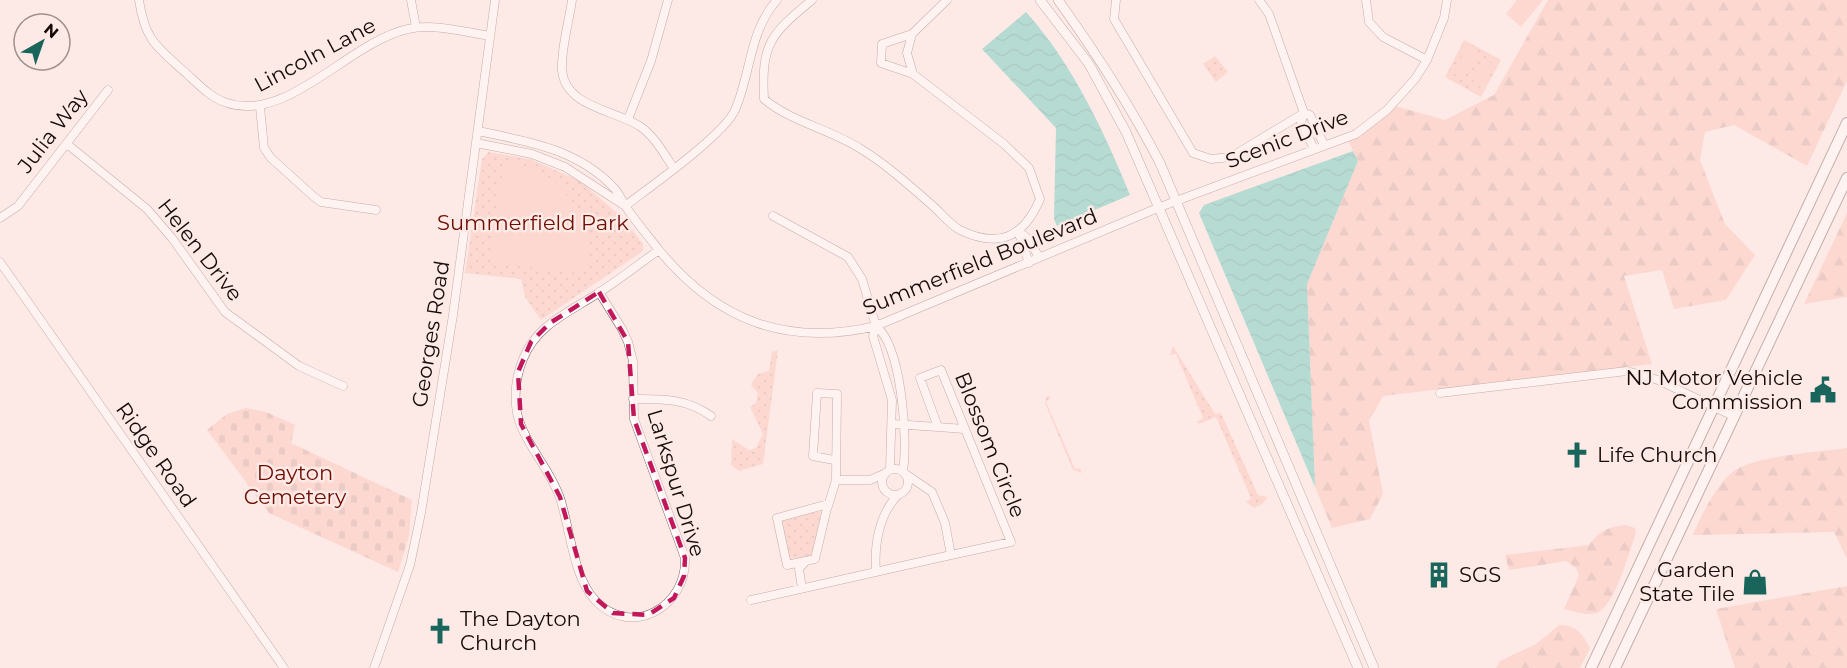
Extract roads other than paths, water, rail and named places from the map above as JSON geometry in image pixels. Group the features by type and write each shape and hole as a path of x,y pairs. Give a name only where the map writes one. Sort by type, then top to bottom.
{"highway":[{"path":"1591,668 1847,123"},
{"path":"1615,668 1847,178"}],"main road":[{"path":"1040,0 1089,64 1126,132 1358,668"},
{"path":"1058,0 1102,61 1133,110 1177,200 1374,668"}],"street":[{"name":"Lincoln Lane","path":"139,0 142,23 147,34 192,79 213,97 226,103 260,107 290,94 395,32 416,27 490,36"},
{"path":"411,0 416,27"},
{"name":"Georges Road","path":"374,668 410,564 421,513 453,315 495,0"},
{"path":"572,0 562,70 568,87 580,99 628,119 644,129 673,167"},
{"path":"628,119 651,61 668,0"},
{"path":"625,206 716,134 734,112 755,39 763,19 777,0"},
{"path":"812,0 784,23 769,40 763,78 764,99 777,110 839,135 876,158 959,230 988,238 1010,238 1031,220 1040,199 1029,168 1004,144 913,74 881,63 882,44 912,34 947,0"},
{"path":"1116,0 1114,19 1193,153 1211,159 1231,157 1304,113"},
{"path":"1259,0 1269,14 1304,113 1301,122 1314,149"},
{"path":"1366,0 1369,22 1383,37 1427,60"},
{"name":"Scenic Drive","path":"1177,200 1356,134 1387,110 1415,79 1427,60 1444,18 1447,0"},
{"path":"912,34 907,52 913,74"},
{"name":"Julia Way","path":"0,218 18,206 108,90"},
{"path":"260,107 264,148 271,158 313,196 321,202 376,210"},
{"path":"1304,113 1310,116 1324,145"},
{"name":"Summerfield Boulevard","path":"478,131 540,144 574,158 615,188 625,206 659,250 684,279 703,295 752,323 803,334 826,334 876,326 1177,200"},
{"name":"Summerfield Boulevard","path":"476,143 532,154 565,167 625,206"},
{"name":"Helen Drive","path":"67,144 147,209 167,232 225,312 299,366 344,386"},
{"path":"773,216 848,257 862,279 876,326 873,336 892,400 893,424 884,489 887,506 874,549 876,572"},
{"path":"1018,231 1030,240 1039,258"},
{"path":"1018,231 1029,263"},
{"name":"Larkspur Drive","path":"599,292 628,342 633,361 634,419 680,539 686,568 674,598 657,611 636,616 623,616 603,608 587,591 560,497 517,412 518,372 531,342 550,323 659,250"},
{"name":"Ridge Road","path":"0,262 284,668"},
{"path":"876,326 885,333 898,375 904,425 907,488"},
{"name":"Blossom Circle","path":"751,600 1011,542 941,370 920,378 938,427 893,424"},
{"path":"1440,393 1627,371 1658,380 1733,416"},
{"path":"828,506 777,518 786,565 814,559 836,480 834,460 837,394 817,393 813,456 834,460"},
{"path":"633,399 676,399 700,408 711,416"},
{"path":"938,427 964,429"},
{"path":"836,480 870,480 887,472 905,473 932,492 945,523 951,555"},
{"path":"870,480 898,495"},
{"path":"887,506 907,488 921,484"},
{"path":"802,588 799,569 805,562"}],"water":[{"path":"1026,12 1058,53 1086,99 1130,195 1057,226 1054,219 1056,128 982,49"},
{"path":"1353,151 1358,161 1307,284 1315,487 1199,213 1204,205"}],"place":[{"name":"NJ Motor Vehicle Commission","path":"1823,390"},
{"name":"Life Church","path":"1577,455"},
{"name":"SGS","path":"1439,575"},
{"name":"Garden State Tile","path":"1755,582"},
{"name":"The Dayton Church","path":"440,631"}],"park label":[{"name":"Summerfield Park","path":"533,223"},
{"name":"Dayton Cemetery","path":"295,485"}]}
